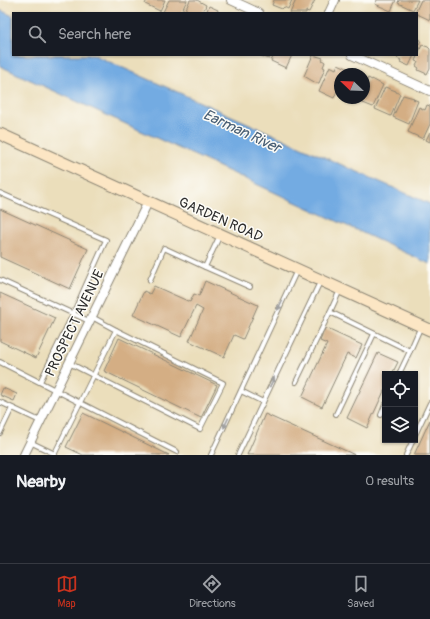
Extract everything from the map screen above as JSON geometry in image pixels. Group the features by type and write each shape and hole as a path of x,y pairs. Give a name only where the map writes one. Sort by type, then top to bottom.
{"street":[{"path":"231,0 257,12"},
{"path":"329,12 335,0"},
{"path":"354,56 430,91"},
{"name":"GARDEN ROAD","path":"0,134 426,328"},
{"name":"PROSPECT AVENUE","path":"24,455 148,202"}],"lane":[{"path":"0,193 106,240 73,314 40,382"},
{"path":"205,267 220,234"},
{"path":"150,280 164,248 250,287"},
{"path":"211,455 297,269"},
{"path":"0,280 73,314 90,319 116,330 223,383 200,429 69,363"},
{"path":"238,455 320,280"},
{"path":"296,382 341,289"},
{"path":"330,312 410,351"},
{"path":"400,371 410,351 426,328"},
{"path":"30,442 55,454 116,330"},
{"path":"336,414 374,334"},
{"path":"0,362 177,452"},
{"path":"240,391 263,402"},
{"path":"0,402 40,421"},
{"path":"418,429 430,403"},
{"path":"381,415 384,407"},
{"path":"0,433 12,408"},
{"path":"406,455 412,443"}],"water":[{"name":"Earman River","path":"0,10 12,16 12,56 96,56 430,204 430,264 0,66"}],"building":[{"path":"147,0 165,0 160,11 145,4"},
{"path":"169,0 187,0 181,12 163,12"},
{"path":"190,0 197,0 206,5 203,12 184,12"},
{"path":"274,0 292,0 288,9 284,7 282,9 272,5"},
{"path":"296,0 315,0 309,12 290,12"},
{"path":"377,0 396,0 391,11 375,4"},
{"path":"399,0 418,0 413,10 398,3"},
{"path":"421,0 430,0 430,20 418,14 418,12 415,12"},
{"path":"209,6 218,10 217,12 206,12"},
{"path":"418,38 421,40 418,47"},
{"path":"422,45 430,49 430,68 427,74 418,70 419,68 416,66 418,62 415,61"},
{"path":"262,56 270,56 269,59"},
{"path":"274,56 292,56 286,68 271,61"},
{"path":"313,56 323,58 322,60 325,62 323,67 325,68 319,83 316,83 304,76"},
{"path":"398,56 414,56 409,66 400,62 401,60 397,58"},
{"path":"338,64 347,68 336,68"},
{"path":"330,66 334,68 334,98 319,91"},
{"path":"370,79 383,85 373,107 366,104 370,104"},
{"path":"385,87 400,94 391,116 375,109"},
{"path":"403,95 414,98 413,99 418,101 409,124 393,117"},
{"path":"427,105 430,106 430,124 423,139 408,132 419,107 425,110"},
{"path":"430,132 430,142 426,140"},
{"path":"0,209 88,249 70,289 0,257"},
{"path":"205,281 258,305 243,339 234,335 224,357 189,341 203,310 196,306 181,337 133,315 144,291 150,294 154,286 190,302 194,294 199,296"},
{"path":"0,293 55,318 36,358 0,341"},
{"path":"325,328 362,345 356,358 347,354 322,407 302,397 327,344 320,341"},
{"path":"119,338 217,385 201,418 104,371"},
{"path":"378,353 398,362 394,371 382,371 382,396 367,428 347,418"},
{"path":"3,388 17,394 14,401 0,395"},
{"path":"83,413 169,455 83,455 66,447"},
{"path":"265,414 355,455 247,455"},
{"path":"430,420 430,455 414,455"}]}
